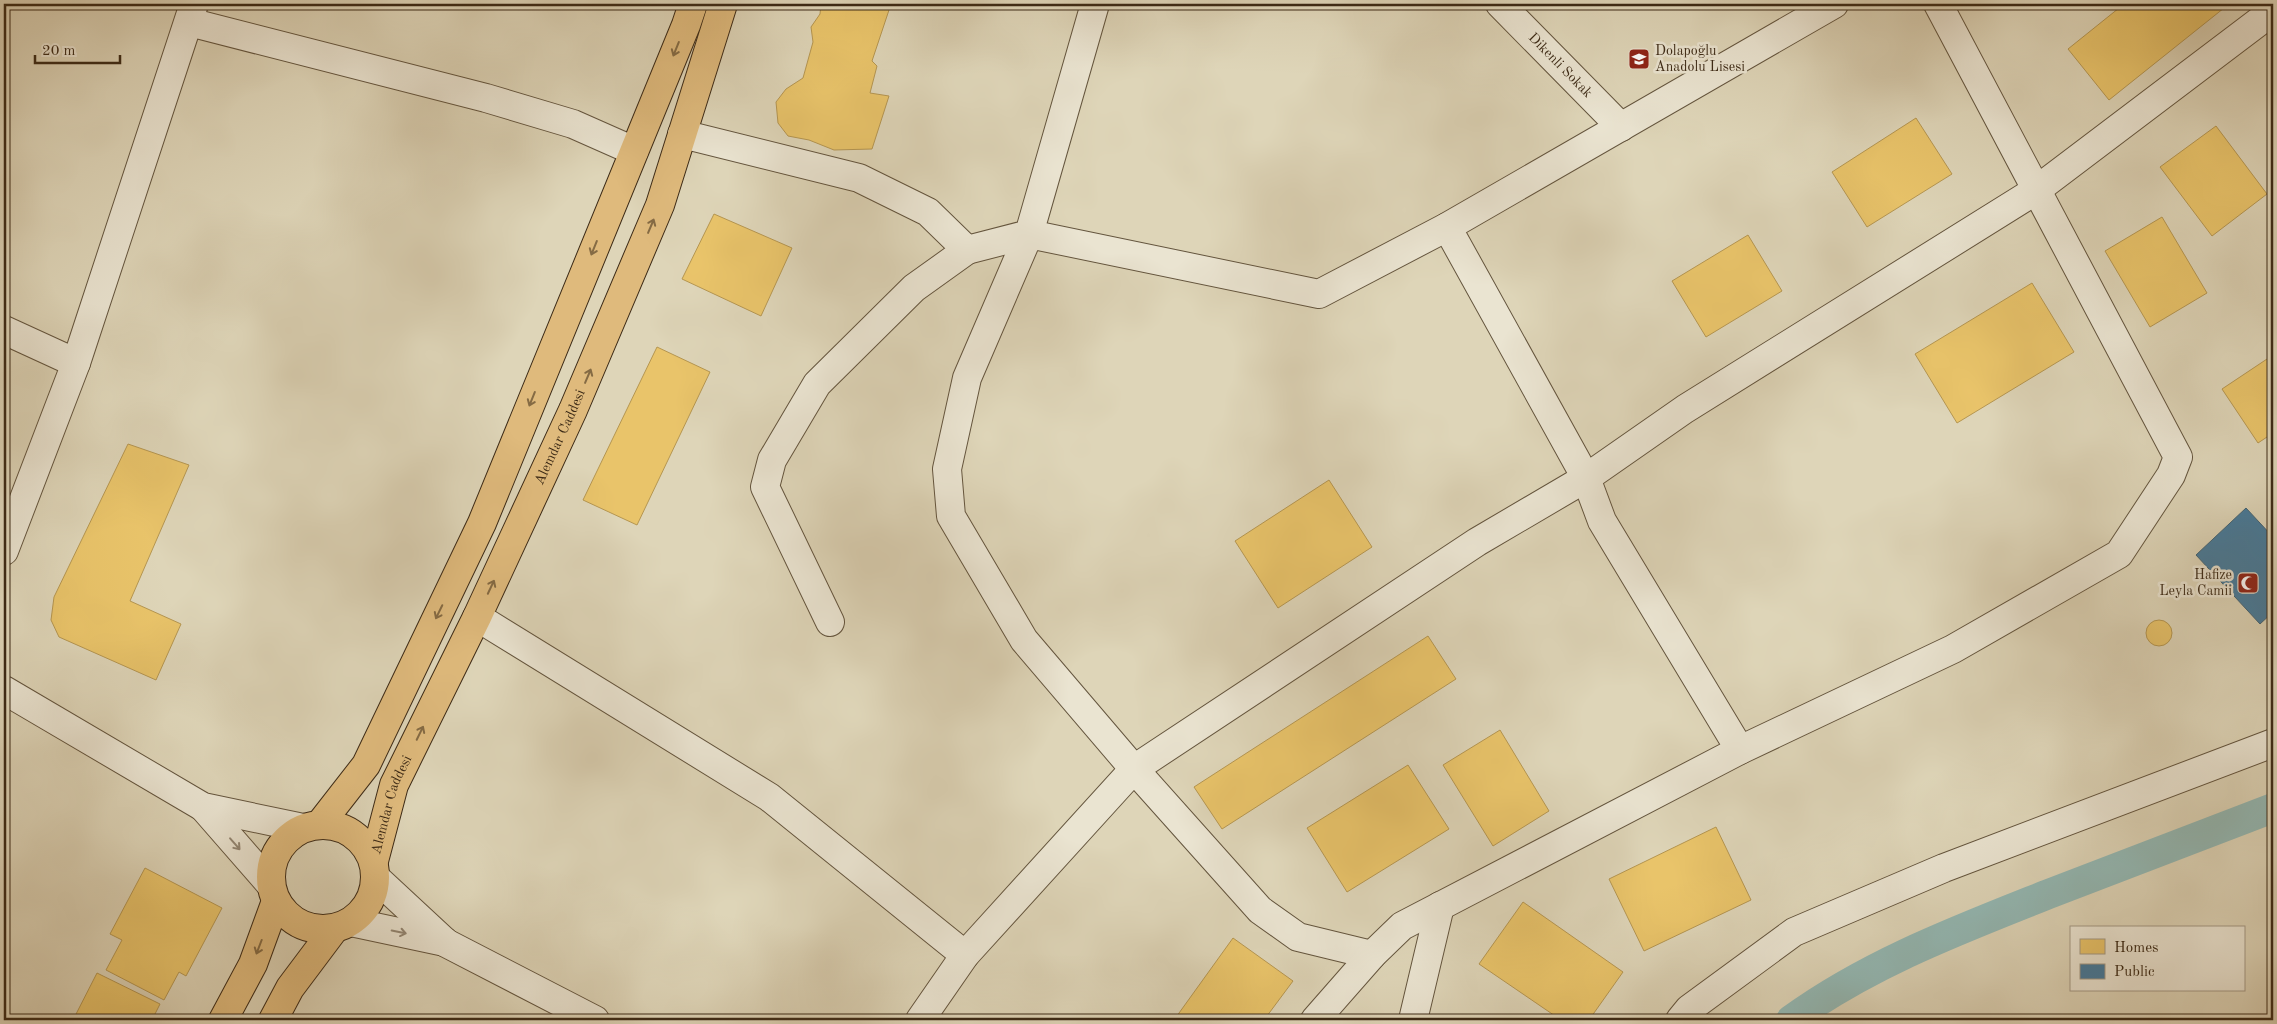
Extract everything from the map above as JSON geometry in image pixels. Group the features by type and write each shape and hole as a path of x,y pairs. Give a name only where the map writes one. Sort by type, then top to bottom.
{"main road":[{"path":"223,1020 253,964 274,893 272,867 278,851 288,837 312,826 366,765 482,523 692,4"},
{"name":"Alemdar Caddesi","path":"375,869 394,785 477,617 573,410 660,205 723,4"},
{"path":"273,1020 290,988 343,925 364,910 373,895 375,869 366,846 353,834 338,826 312,826"},
{"path":"274,893 287,915 301,925 318,930 343,925"}],"street":[{"path":"1095,4 1030,234 967,378 947,469 950,516 1024,640 1134,769 1260,910 1298,937 1372,955"},
{"name":"Dikenli Sokak","path":"1500,4 1621,127"},
{"path":"830,622 765,487 772,460 817,384 914,288 967,250 1030,234 1319,294 1447,227 1834,4"},
{"path":"1315,1020 1372,955 1402,926 1740,750 1953,649 2118,554 2171,475 2178,457 2035,191 1938,4"},
{"path":"920,1020 965,956 1134,769 1477,542 1586,478 1685,409 2035,191 2261,20 2273,8"},
{"path":"4,551 76,363 191,13 573,124 634,151"},
{"path":"682,134 859,178 928,212 967,250"},
{"path":"1447,227 1586,478 1602,521 1740,750"},
{"path":"4,330 76,363"},
{"path":"477,617 769,797 965,956"},
{"path":"4,690 203,807 274,893"},
{"path":"1680,1020 1689,1009 1794,932 1944,868 2273,743"},
{"path":"203,807 312,826"},
{"path":"375,869 446,942 595,1020"},
{"path":"1413,1020 1440,906"},
{"path":"343,925 446,942"}],"building: Homes":[{"path":"821,4 891,4 872,61 877,66 870,93 889,96 872,149 834,150 809,140 788,136 778,123 776,102 786,89 803,78 813,42 811,27 820,14"},
{"path":"2124,4 2229,4 2109,100 2068,49"},
{"path":"1916,118 1952,174 1867,227 1832,172"},
{"path":"2216,126 2267,194 2212,236 2160,167"},
{"path":"714,214 792,248 761,316 682,279"},
{"path":"2162,217 2207,293 2150,327 2105,251"},
{"path":"1748,235 1782,291 1706,337 1672,281"},
{"path":"2032,283 2074,352 1957,423 1915,354"},
{"path":"657,347 710,372 637,525 583,500"},
{"path":"2273,355 2273,433 2258,443 2222,389"},
{"path":"128,444 189,465 130,601 181,624 156,680 59,637 51,620 54,597"},
{"path":"1329,480 1372,547 1278,608 1235,541"},
{"path":"2159,620 2168,624 2172,633 2168,642 2159,646 2150,642 2146,633 2150,624"},
{"path":"1428,636 1456,679 1222,829 1194,787"},
{"path":"1500,730 1549,811 1493,846 1443,765"},
{"path":"1408,765 1449,829 1347,892 1307,828"},
{"path":"1716,827 1751,900 1644,951 1609,879"},
{"path":"145,868 222,908 186,976 179,972 164,1000 106,970 122,940 110,934"},
{"path":"1523,902 1623,972 1589,1020 1561,1020 1479,964"},
{"path":"1233,938 1293,981 1264,1020 1174,1020"},
{"path":"97,973 160,1004 152,1020 73,1020"}],"building: Public":[{"name":"Hafize Leyla Camii","path":"2246,508 2273,537 2273,612 2260,624 2196,555"}],"waterway":[{"path":"1791,1020 1820,1000 1882,965 1947,935 2273,808"}],"place":[{"name":"Dolapoğlu Anadolu Lisesi","path":"1639,59"},
{"name":"Hafize Leyla Camii","path":"2248,583"}]}
